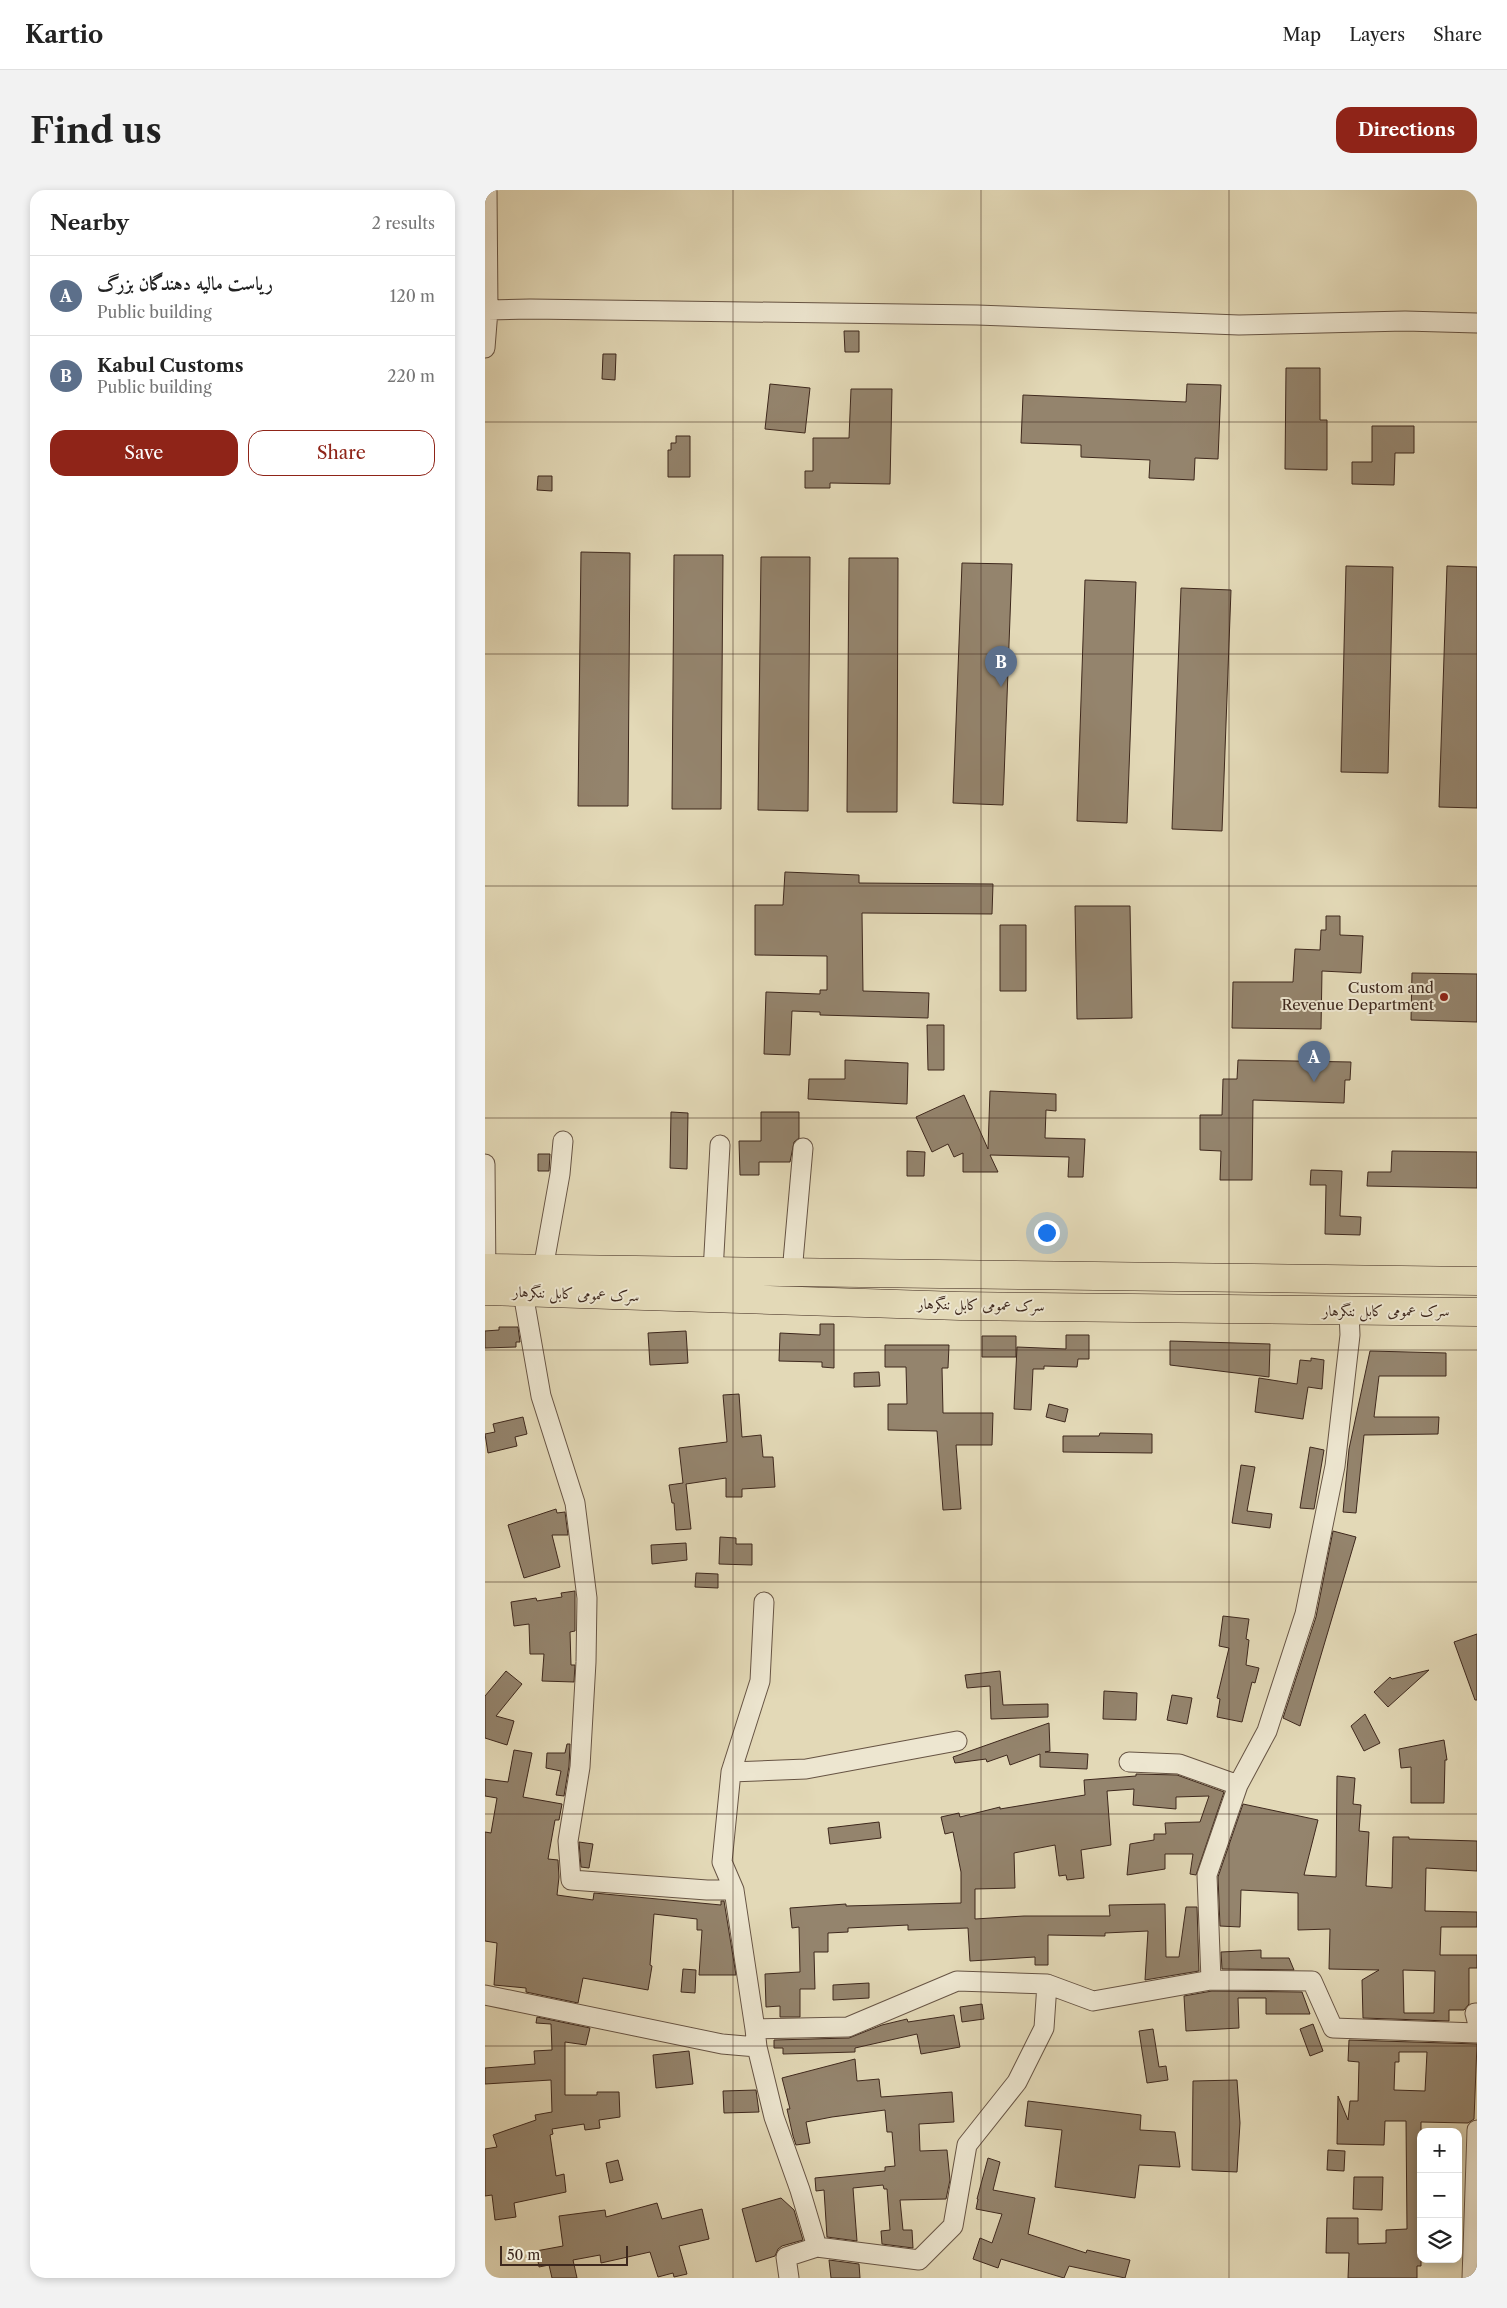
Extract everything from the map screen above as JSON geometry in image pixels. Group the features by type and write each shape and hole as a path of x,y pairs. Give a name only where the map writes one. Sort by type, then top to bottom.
{"highway":[{"name":"سرک عمومی کابل ننگرهار","path":"485,1279 543,1269 1477,1281"},
{"name":"سرک عمومی کابل ننگرهار","path":"485,1279 523,1293 960,1306 1477,1312"}],"street":[{"path":"485,348 488,310 487,190"},
{"path":"488,310 977,315 1239,324 1405,321 1477,323"},
{"path":"543,1269 561,1174 563,1141"},
{"path":"713,1272 720,1145"},
{"path":"793,1273 803,1148"},
{"path":"485,1164 485,1279"},
{"path":"523,1293 541,1396 575,1503 587,1598 586,1662 580,1767 568,1841 571,1880 707,1890 734,1890"},
{"path":"1211,1980 1207,1875 1238,1785 1267,1731 1305,1614 1335,1466 1350,1335 1349,1312"},
{"path":"765,1602 759,1680 731,1772 723,1862 734,1890 756,2038 774,2117 800,2190 817,2247"},
{"path":"731,1772 807,1769 957,1741"},
{"path":"1129,1762 1179,1764 1238,1785"},
{"path":"485,1995 722,2044 849,2027 957,1981 1047,1984 1093,2001 1211,1980 1312,1981 1333,2028 1477,2033"},
{"path":"789,2278 786,2257 817,2247 919,2260 953,2226 967,2145 1017,2082 1044,2028 1047,1984"},
{"path":"1477,2013 1475,2013 1477,2021"},
{"path":"1472,2278 1477,2130"}],"building":[{"path":"844,331 859,331 859,352 845,352"},
{"path":"603,354 616,354 615,380 602,379"},
{"path":"1286,368 1320,368 1320,420 1327,420 1327,470 1285,469"},
{"path":"770,384 810,388 805,433 765,429"},
{"path":"1187,384 1221,385 1218,459 1195,458 1194,480 1149,478 1150,460 1081,457 1081,445 1021,443 1023,395 1186,402"},
{"path":"851,389 892,389 890,484 830,483 830,488 805,488 805,471 813,471 813,438 849,438"},
{"path":"1372,426 1414,426 1414,453 1395,453 1394,485 1352,484 1352,462 1372,462"},
{"path":"676,436 690,436 690,477 668,477 668,450 671,450 671,443 676,443"},
{"path":"538,476 552,476 552,491 537,490"},
{"path":"581,552 630,553 628,806 578,806"},
{"path":"674,555 723,555 721,809 672,809"},
{"path":"761,557 810,557 808,811 758,810"},
{"path":"849,558 898,558 897,812 847,812"},
{"path":"962,563 1012,564 1003,805 953,803"},
{"path":"1346,566 1393,567 1388,773 1341,772"},
{"path":"1447,566 1477,567 1477,808 1439,807"},
{"path":"1085,580 1136,582 1127,823 1077,821"},
{"path":"1181,588 1231,590 1222,831 1172,829"},
{"path":"785,872 859,875 859,883 993,884 992,914 862,913 863,991 929,993 928,1018 820,1015 820,1012 792,1011 790,1055 764,1054 766,992 820,994 820,990 827,990 827,956 755,955 755,905 783,905"},
{"path":"1075,906 1130,906 1132,1018 1077,1019"},
{"path":"1326,916 1340,916 1340,935 1363,936 1361,973 1322,971 1321,1029 1232,1028 1233,982 1293,982 1295,949 1320,950 1321,930 1326,930"},
{"path":"1000,925 1026,925 1026,991 1000,991"},
{"name":"Custom and Revenue Department","path":"1412,973 1477,974 1477,1022 1411,1020"},
{"path":"927,1025 944,1025 944,1070 928,1070"},
{"path":"845,1060 908,1063 907,1104 808,1099 809,1079 845,1079"},
{"path":"1238,1060 1351,1062 1350,1080 1345,1080 1344,1103 1253,1100 1252,1180 1220,1180 1221,1151 1200,1150 1200,1115 1222,1115 1223,1079 1237,1079"},
{"path":"990,1091 1056,1094 1056,1111 1046,1110 1045,1138 1085,1139 1083,1177 1068,1177 1069,1157 990,1155 998,1172 963,1172 963,1153 954,1157 948,1144 932,1152 916,1117 964,1095 988,1149"},
{"path":"671,1112 688,1113 687,1169 670,1168"},
{"path":"761,1112 799,1112 799,1138 794,1142 790,1162 759,1162 759,1175 740,1175 739,1141 761,1141"},
{"path":"907,1151 925,1152 924,1176 907,1176"},
{"path":"1392,1151 1477,1152 1477,1188 1367,1186 1368,1172 1391,1172"},
{"path":"538,1154 550,1154 549,1171 538,1171"},
{"path":"1311,1170 1342,1171 1340,1216 1361,1217 1360,1235 1325,1234 1326,1185 1310,1185"},
{"path":"820,1324 834,1324 834,1368 822,1367 822,1362 779,1361 780,1333 820,1335"},
{"path":"499,1327 518,1327 520,1342 516,1342 516,1347 485,1348 485,1331 499,1330"},
{"path":"686,1331 688,1363 650,1365 648,1333"},
{"path":"1066,1335 1089,1335 1089,1359 1078,1359 1077,1367 1044,1366 1044,1369 1033,1369 1031,1410 1014,1409 1017,1347 1066,1349"},
{"path":"982,1336 1016,1336 1016,1357 982,1357"},
{"path":"1170,1341 1270,1344 1269,1377 1170,1365"},
{"path":"885,1345 949,1345 948,1368 942,1368 943,1413 993,1413 992,1445 956,1445 961,1509 943,1510 937,1431 888,1430 888,1404 907,1404 906,1367 885,1367"},
{"path":"1370,1351 1446,1353 1446,1376 1379,1376 1374,1417 1439,1417 1438,1434 1364,1435 1356,1513 1343,1512 1349,1449"},
{"path":"1311,1358 1324,1360 1322,1389 1308,1387 1303,1419 1255,1412 1259,1378 1297,1384 1300,1360 1311,1361"},
{"path":"879,1372 880,1386 854,1387 854,1373"},
{"path":"739,1394 742,1437 761,1435 763,1457 773,1457 775,1487 742,1489 742,1497 726,1497 726,1478 686,1484 691,1529 676,1530 674,1503 672,1503 669,1485 683,1483 679,1448 727,1442 723,1395"},
{"path":"1049,1404 1068,1409 1065,1422 1046,1417"},
{"path":"523,1417 527,1434 515,1437 517,1446 488,1453 485,1434 495,1432 493,1424"},
{"path":"1100,1433 1152,1434 1152,1453 1063,1452 1063,1436 1099,1436"},
{"path":"1310,1447 1324,1450 1314,1509 1300,1508"},
{"path":"1241,1465 1255,1467 1247,1511 1272,1514 1270,1528 1232,1523"},
{"path":"556,1509 557,1513 565,1512 568,1535 552,1535 560,1567 524,1578 508,1525"},
{"path":"1333,1531 1356,1537 1300,1726 1283,1718 1316,1617"},
{"path":"720,1537 736,1538 736,1544 752,1544 752,1565 719,1564"},
{"path":"686,1543 687,1560 652,1564 651,1545"},
{"path":"696,1573 718,1574 718,1588 695,1587"},
{"path":"575,1591 575,1631 570,1632 571,1665 575,1665 574,1682 542,1681 544,1654 530,1654 529,1624 514,1626 511,1602 536,1598 537,1601 562,1597 561,1593"},
{"path":"1223,1616 1249,1619 1246,1639 1249,1640 1246,1665 1259,1668 1255,1683 1252,1682 1242,1722 1217,1717 1220,1699 1217,1698 1229,1648 1219,1646"},
{"path":"1477,1634 1477,1700 1475,1700 1454,1642"},
{"path":"1429,1670 1388,1707 1374,1692 1390,1677 1392,1679"},
{"path":"506,1671 522,1684 496,1716 514,1721 507,1745 485,1738 485,1696"},
{"path":"1000,1671 1003,1705 1048,1704 1048,1717 991,1719 990,1686 967,1688 965,1675"},
{"path":"1104,1691 1137,1693 1136,1720 1103,1719"},
{"path":"1172,1695 1192,1698 1187,1724 1167,1720"},
{"path":"1365,1714 1380,1743 1364,1751 1351,1726"},
{"path":"1049,1723 1050,1751 1045,1752 1088,1754 1087,1769 1040,1767 1040,1754 1010,1765 1007,1755 987,1762 986,1759 955,1763 953,1757"},
{"path":"1444,1740 1447,1760 1445,1760 1444,1803 1411,1803 1411,1767 1401,1768 1399,1749"},
{"path":"567,1744 570,1744 569,1766 564,1796 556,1795 561,1771 546,1768 547,1753 565,1753"},
{"path":"514,1750 532,1753 523,1797 562,1804 559,1820 555,1820 548,1859 558,1860 557,1895 593,1900 594,1893 721,1905 721,1901 724,1901 736,1975 699,1975 702,1930 697,1930 697,1919 654,1914 650,1965 652,1966 648,1990 583,1978 578,2003 526,1992 526,1988 494,1985 497,1943 485,1941 485,1832 491,1833 497,1798 485,1796 485,1779 508,1782"},
{"path":"1136,1774 1177,1775 1224,1792 1196,1875 1190,1874 1193,1854 1165,1854 1165,1869 1127,1875 1130,1844 1154,1840 1154,1834 1166,1834 1165,1823 1200,1822 1209,1796 1176,1797 1176,1809 1133,1805 1134,1789 1107,1791 1111,1845 1081,1850 1084,1878 1067,1880 1066,1875 1059,1876 1055,1845 1014,1853 1015,1888 975,1889 975,1919 1024,1916 1110,1916 1109,1905 1165,1904 1166,1957 1179,1957 1186,1907 1197,1907 1199,1971 1145,1980 1148,1931 1105,1933 1105,1936 1048,1935 1048,1965 1035,1965 1035,1957 970,1961 968,1928 908,1930 908,1925 848,1928 848,1932 828,1933 828,1952 814,1952 815,1989 800,1989 800,2017 780,2017 780,2006 766,2007 765,1974 800,1972 799,1927 792,1928 790,1908 846,1904 846,1906 961,1903 961,1872 953,1832 945,1834 941,1817 959,1813 960,1817 1000,1807 1000,1809 1085,1795 1084,1780 1136,1776"},
{"path":"1337,1776 1355,1778 1353,1804 1361,1805 1359,1831 1369,1832 1366,1886 1392,1888 1393,1837 1477,1841 1477,1871 1426,1868 1425,1911 1477,1912 1477,1927 1441,1927 1440,1955 1477,1955 1477,1968 1469,1968 1469,2004 1464,2010 1449,2010 1449,2021 1363,2018 1362,1980 1379,1970 1329,1969 1330,1929 1298,1930 1298,1893 1241,1890 1240,1927 1220,1926 1218,1877 1243,1804 1318,1820 1304,1875 1336,1877","holes":["1403,1970 1435,1971 1434,2013 1404,2013"]},
{"path":"879,1822 881,1838 830,1844 828,1828"},
{"path":"579,1842 593,1844 589,1868 581,1867"},
{"path":"1261,1950 1261,1958 1289,1958 1294,1970 1222,1969 1221,1952"},
{"path":"683,1969 696,1970 695,1993 681,1992"},
{"path":"869,1983 869,1998 833,2000 833,1985"},
{"path":"1212,1991 1302,1992 1310,2014 1266,2014 1266,1998 1238,1998 1239,2028 1186,2031 1184,1996"},
{"path":"982,2004 984,2019 962,2022 960,2007"},
{"path":"954,2015 960,2047 921,2054 917,2034 855,2048 855,2052 783,2054 783,2048 774,2048 774,2040 849,2038 882,2025 907,2019 908,2022"},
{"path":"537,2017 590,2028 586,2045 565,2042 565,2095 597,2095 597,2092 619,2092 620,2117 599,2120 600,2128 585,2130 584,2124 552,2129 553,2134 550,2135 556,2176 564,2174 566,2192 514,2203 516,2217 495,2220 492,2195 485,2196 485,2149 497,2147 493,2135 536,2120 535,2115 552,2112 551,2080 485,2084 485,2068 535,2064 534,2051 552,2050 551,2024 536,2023"},
{"path":"1313,2024 1323,2051 1310,2056 1300,2029"},
{"path":"1153,2029 1159,2067 1166,2066 1168,2080 1147,2083 1139,2031"},
{"path":"1349,2040 1477,2044 1474,2119 1468,2123 1421,2122 1421,2128 1417,2128 1417,2263 1421,2263 1421,2266 1417,2266 1417,2278 1348,2278 1349,2253 1326,2253 1327,2218 1358,2218 1358,2244 1386,2243 1386,2230 1407,2229 1406,2121 1385,2121 1384,2145 1337,2144 1338,2096 1348,2120 1350,2101 1358,2101 1359,2062 1348,2061","holes":["1399,2052 1427,2052 1425,2091 1394,2090 1395,2062 1399,2062"]},
{"path":"689,2051 693,2084 656,2088 653,2055"},
{"path":"855,2059 857,2081 879,2079 881,2097 952,2092 954,2122 919,2124 920,2151 947,2150 950,2180 946,2199 900,2200 903,2230 912,2230 913,2248 882,2244 881,2231 890,2230 887,2189 884,2189 883,2185 853,2188 857,2241 827,2237 824,2190 816,2191 815,2178 885,2171 885,2167 895,2166 892,2132 887,2132 885,2110 806,2122 810,2143 796,2145 793,2136 787,2109 790,2109 782,2078"},
{"path":"1237,2080 1240,2123 1237,2172 1192,2170 1193,2081"},
{"path":"756,2090 759,2112 724,2113 723,2091"},
{"path":"1028,2101 1141,2115 1140,2130 1175,2132 1180,2167 1139,2165 1135,2198 1055,2187 1062,2130 1025,2126"},
{"path":"1328,2150 1345,2151 1344,2171 1327,2170"},
{"path":"988,2158 1000,2162 993,2190 1035,2198 1028,2234 1086,2253 1087,2250 1130,2260 1125,2278 1069,2266 1064,2278 1001,2259 998,2268 973,2259 980,2238 992,2243 1002,2214 976,2209"},
{"path":"618,2160 623,2180 610,2183 606,2163"},
{"path":"1354,2177 1383,2177 1382,2210 1353,2209"},
{"path":"781,2198 794,2210 803,2240 782,2246 778,2249 775,2256 756,2262 742,2209"},
{"path":"657,2203 662,2219 702,2209 709,2239 679,2246 687,2274 674,2277 673,2273 658,2277 650,2252 601,2263 600,2255 573,2260 577,2278 552,2278 549,2265 539,2267 536,2251 563,2246 559,2216 605,2210 606,2217"},
{"path":"829,2260 859,2264 860,2278 831,2278"}],"place":[{"name":"Kabul Customs","path":"1001,687"},
{"name":"Custom and Revenue Department","path":"1444,997"},
{"name":"ریاست مالیه دهندگان بزرگ","path":"1314,1082"}]}
